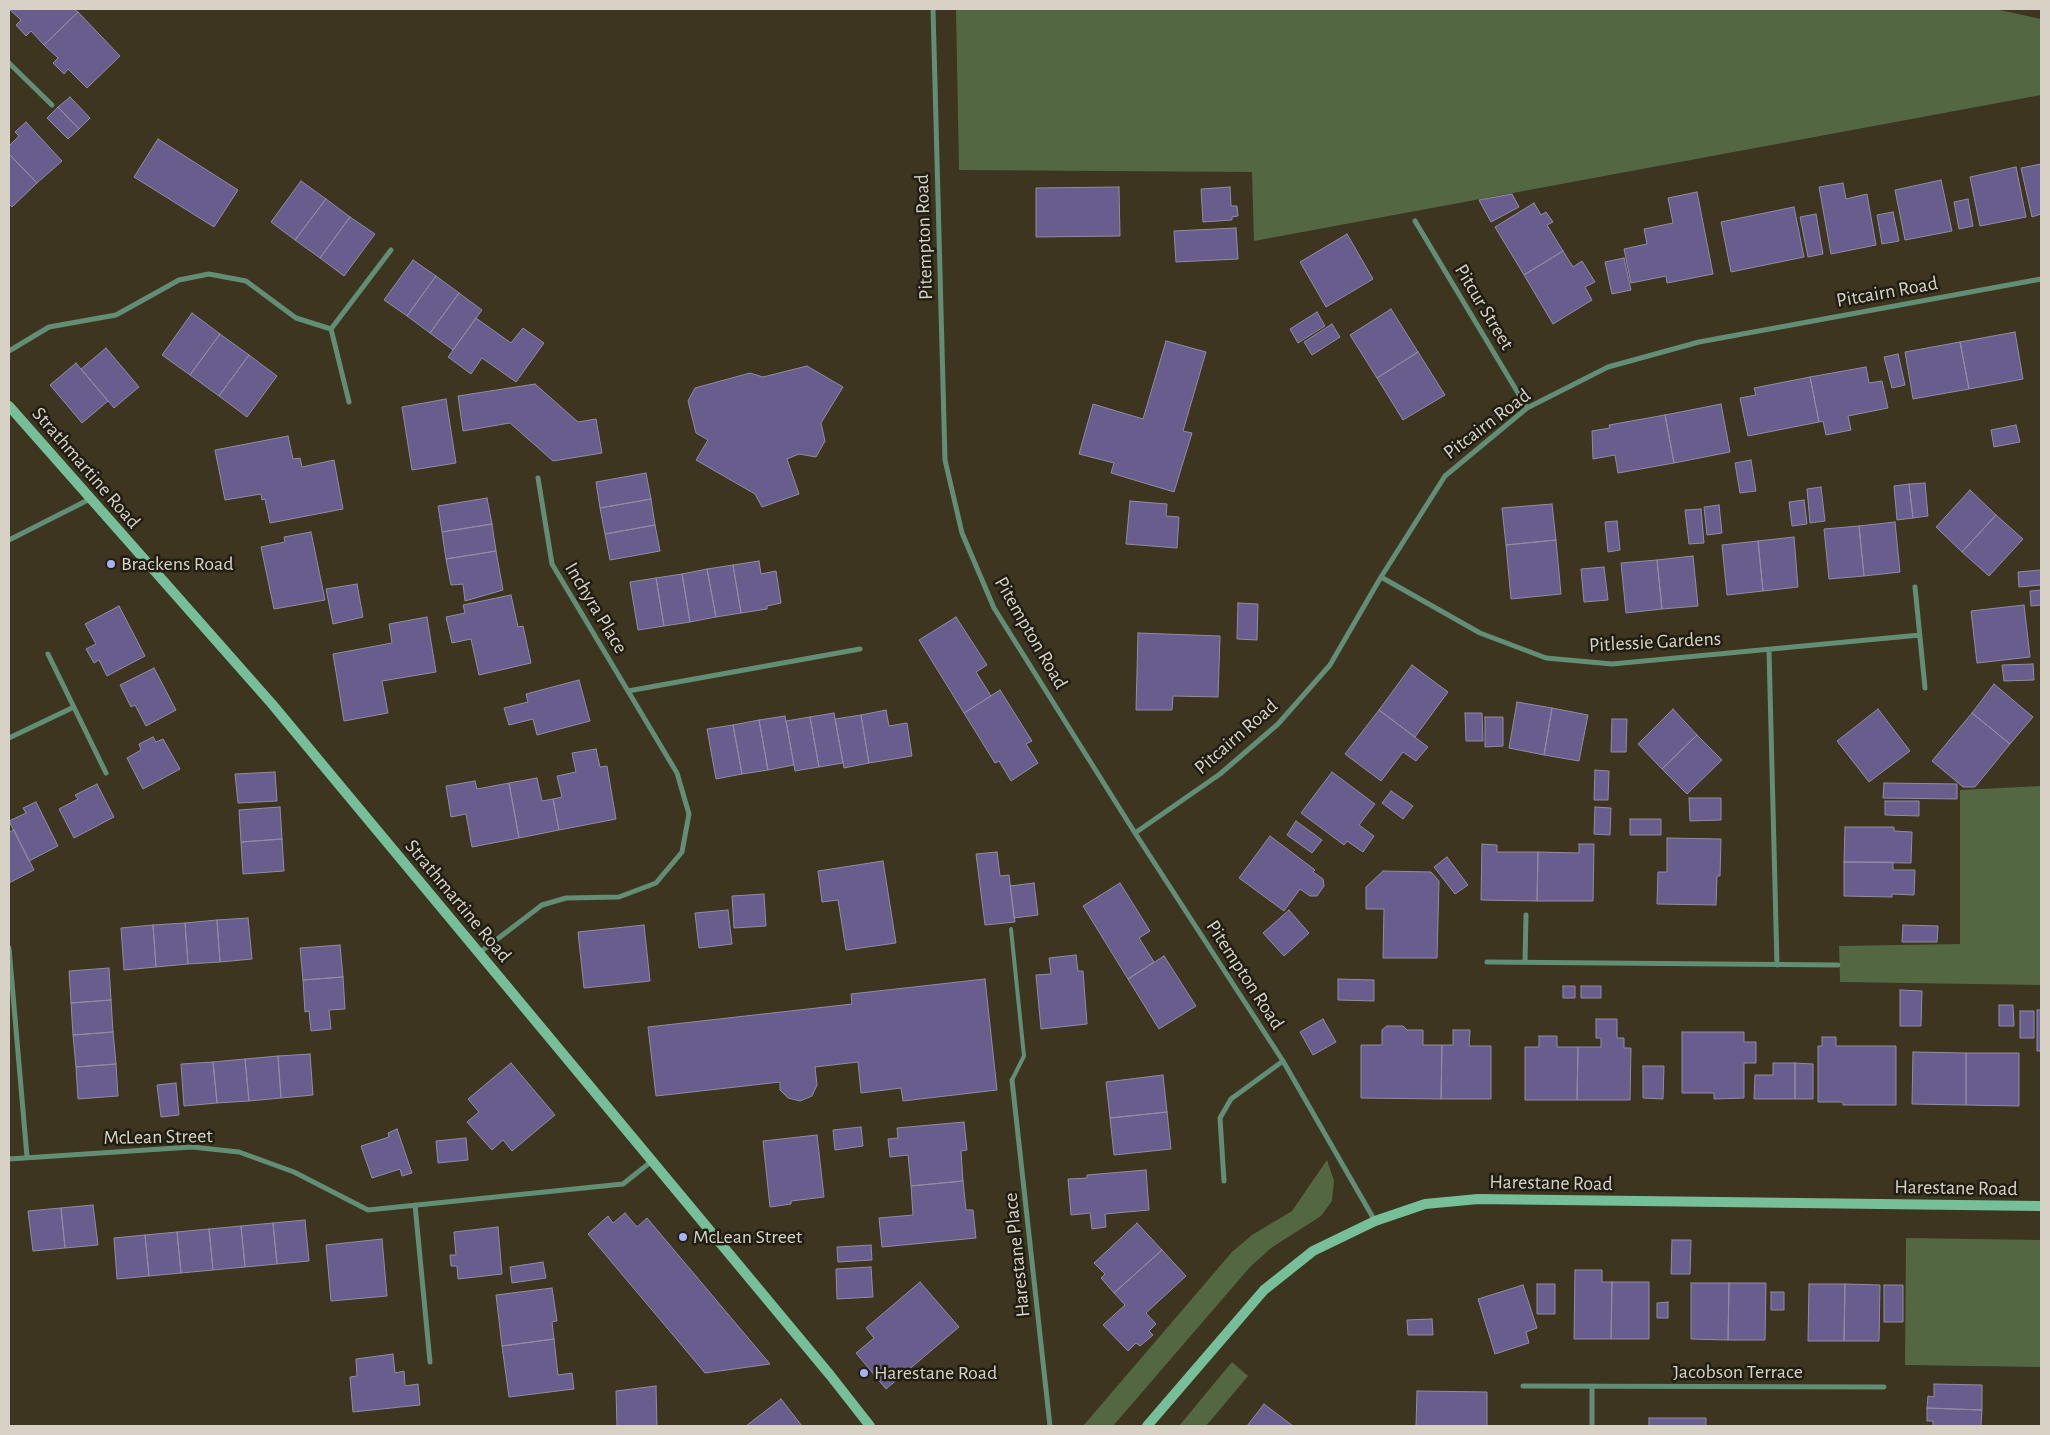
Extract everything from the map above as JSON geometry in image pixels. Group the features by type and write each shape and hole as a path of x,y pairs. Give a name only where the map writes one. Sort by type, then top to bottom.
{"street":[{"name":"Pitempton Road","path":"933,9 945,460 962,533 994,608 1135,833 1283,1061 1376,1221"},
{"path":"10,67 52,105"},
{"name":"Pitcur Street","path":"1415,221 1527,408"},
{"path":"331,329 391,250"},
{"path":"9,350 49,328 116,315 179,280 209,274 246,281 296,318 331,329"},
{"name":"Pitcairn Road","path":"1135,833 1220,774 1278,724 1330,665 1381,577 1445,476 1527,408 1608,368 1699,342 2041,279"},
{"path":"331,329 348,402"},
{"name":"Strathmartine Road","path":"9,406 272,704 830,1375 870,1426"},
{"name":"Inchyra Place","path":"479,954 542,905 566,898 619,897 656,883 682,852 689,814 677,772 552,564 538,478"},
{"path":"9,540 90,499"},
{"name":"Pitlessie Gardens","path":"1381,577 1480,633 1546,658 1612,664 1920,635"},
{"path":"1916,587 1925,688"},
{"path":"628,691 860,649"},
{"path":"1769,650 1777,965"},
{"path":"48,654 106,772"},
{"path":"9,738 74,707"},
{"path":"1525,962 1526,915"},
{"path":"9,948 27,1157"},
{"path":"1487,962 1838,965"},
{"path":"1224,1181 1220,1118 1231,1099 1283,1061"},
{"name":"Harestane Place","path":"1012,1080 1050,1426"},
{"name":"McLean Street","path":"9,1159 192,1147 239,1152 294,1172 368,1210 623,1184 652,1161"},
{"name":"Harestane Road","path":"1147,1426 1264,1290 1313,1251 1376,1221 1426,1204 1478,1199 2041,1206"},
{"path":"415,1205 430,1362"},
{"name":"Jacobson Terrace","path":"1522,1386 1884,1388"},
{"path":"1592,1386 1592,1426"}],"lane":[{"path":"1011,930 1024,1056 1012,1080"}],"green space":[{"path":"956,9 1995,9 2041,19 2041,95 1254,241 1252,172 959,170"},
{"path":"2041,786 2041,985 1840,982 1839,946 1960,944 1960,790"},
{"path":"1327,1160 1334,1181 1332,1201 1321,1216 1271,1248 1250,1267 1113,1426 1083,1426 1232,1252 1252,1235 1292,1211"},
{"path":"1906,1238 2041,1240 2041,1367 1905,1365"},
{"path":"1232,1362 1248,1376 1206,1426 1179,1426"}],"building":[{"path":"9,9 74,9 78,12 44,45 31,31 26,36 16,25 21,20"},
{"path":"78,12 120,56 87,88 68,69 64,74 53,63 58,58 44,45"},
{"path":"70,97 90,118 79,129 58,107"},
{"path":"58,107 79,129 68,139 47,118"},
{"path":"26,122 62,161 37,183 9,154 9,146 19,136 15,132"},
{"path":"158,139 238,190 214,227 134,177"},
{"path":"9,154 37,183 12,207 9,204"},
{"path":"2041,164 2041,214 2032,217 2021,168"},
{"path":"2016,167 2026,217 1980,226 1970,177"},
{"path":"1941,180 1952,231 1905,240 1895,190"},
{"path":"301,181 326,199 295,240 271,222"},
{"path":"1843,183 1846,199 1867,194 1876,245 1831,254 1819,187"},
{"path":"1119,187 1120,236 1036,237 1036,188"},
{"path":"1230,187 1231,206 1237,206 1238,216 1232,217 1232,220 1203,222 1201,189"},
{"path":"1697,192 1713,274 1667,283 1666,276 1631,283 1624,249 1647,244 1644,229 1673,223 1668,198"},
{"path":"1512,194 1519,207 1491,222 1479,200"},
{"path":"326,199 350,217 320,258 295,240"},
{"path":"1968,199 1973,226 1959,229 1954,202"},
{"path":"1534,203 1541,215 1546,212 1553,222 1547,225 1563,251 1524,275 1495,227"},
{"path":"1794,207 1804,257 1731,272 1721,222"},
{"path":"1893,212 1899,241 1882,244 1877,215"},
{"path":"1816,214 1823,254 1808,257 1800,217"},
{"path":"350,217 375,234 344,276 320,258"},
{"path":"1236,228 1238,259 1176,262 1174,231"},
{"path":"1347,234 1373,279 1326,307 1300,262"},
{"path":"1563,251 1573,267 1582,261 1595,282 1585,287 1592,300 1553,324 1524,275"},
{"path":"1624,258 1631,290 1612,294 1605,262"},
{"path":"413,260 436,276 407,316 384,300"},
{"path":"436,276 459,293 430,333 407,316"},
{"path":"459,293 482,310 453,350 430,333"},
{"path":"1391,309 1418,352 1377,378 1350,335"},
{"path":"1317,312 1325,326 1298,343 1290,329"},
{"path":"192,313 220,334 190,375 162,355"},
{"path":"476,318 511,343 523,328 544,343 516,382 482,358 471,374 448,357"},
{"path":"1332,324 1340,337 1312,355 1304,342"},
{"path":"2015,332 2023,379 1969,389 1960,342"},
{"path":"220,334 249,355 219,396 190,375"},
{"path":"1166,341 1206,352 1183,431 1192,433 1174,492 1111,473 1114,463 1079,454 1093,404 1143,419"},
{"path":"1960,342 1969,389 1913,399 1905,352"},
{"path":"106,348 139,387 114,408 81,369"},
{"path":"1418,352 1445,395 1403,420 1377,378"},
{"path":"1898,354 1905,385 1892,388 1884,357"},
{"path":"249,355 277,376 247,417 219,396"},
{"path":"76,363 108,401 82,423 50,385"},
{"path":"807,366 843,387 821,423 825,441 816,457 799,454 787,459 799,494 762,507 755,494 696,460 708,440 696,433 688,401 695,388 750,373 763,377"},
{"path":"1866,367 1869,383 1882,381 1888,408 1848,416 1851,430 1826,435 1823,421 1819,422 1810,377"},
{"path":"1810,377 1819,422 1748,436 1740,398 1756,395 1754,388"},
{"path":"535,384 578,422 596,419 602,453 553,461 510,423 463,431 458,396"},
{"path":"446,399 456,463 412,470 402,407"},
{"path":"1721,404 1730,452 1674,463 1665,415"},
{"path":"1665,415 1674,463 1618,473 1615,455 1593,459 1592,431 1610,428 1609,425"},
{"path":"2016,425 2020,442 1994,447 1991,430"},
{"path":"288,436 293,459 300,458 302,467 334,460 343,509 270,523 265,499 262,500 261,494 225,500 215,450"},
{"path":"1751,460 1756,491 1740,493 1735,463"},
{"path":"646,473 651,499 600,508 596,482"},
{"path":"1925,483 1928,516 1913,518 1909,484"},
{"path":"1909,484 1913,518 1897,520 1894,486"},
{"path":"1821,487 1825,521 1810,523 1807,489"},
{"path":"1970,490 1996,515 1962,552 1936,527"},
{"path":"487,498 492,524 442,532 438,506"},
{"path":"651,499 655,525 605,534 600,508"},
{"path":"1804,500 1807,524 1792,526 1789,502"},
{"path":"1130,501 1167,504 1166,516 1179,517 1177,548 1126,544"},
{"path":"1552,504 1556,540 1506,545 1502,508"},
{"path":"1719,505 1722,533 1707,535 1704,507"},
{"path":"1701,509 1704,543 1689,544 1685,510"},
{"path":"1996,515 2023,539 1989,576 1962,552"},
{"path":"1617,521 1620,550 1608,552 1605,522"},
{"path":"1895,522 1900,572 1864,576 1859,526"},
{"path":"492,524 496,551 446,559 442,532"},
{"path":"655,525 660,551 610,560 605,534"},
{"path":"1859,526 1864,576 1829,579 1824,529"},
{"path":"311,532 325,600 274,609 261,547 285,542 284,537"},
{"path":"1794,537 1798,587 1763,591 1758,541"},
{"path":"1556,540 1561,594 1511,599 1506,545"},
{"path":"1758,541 1763,591 1727,595 1722,545"},
{"path":"496,551 503,590 465,601 463,584 451,585 446,559"},
{"path":"1693,556 1698,606 1662,609 1657,560"},
{"path":"1657,560 1662,609 1626,613 1621,563"},
{"path":"759,561 761,574 776,571 781,603 767,606 767,609 741,613 733,565"},
{"path":"733,565 741,613 716,617 707,569"},
{"path":"1604,567 1608,600 1584,602 1581,569"},
{"path":"707,569 716,617 690,622 682,574"},
{"path":"2041,570 2041,585 2019,587 2018,572"},
{"path":"682,574 690,622 664,626 656,578"},
{"path":"656,578 664,626 638,630 630,582"},
{"path":"357,584 363,617 333,624 326,589"},
{"path":"2041,590 2041,605 2031,606 2030,591"},
{"path":"511,595 518,627 523,626 531,663 479,675 471,639 452,643 446,617 465,613 463,605"},
{"path":"1238,603 1258,604 1257,640 1237,639"},
{"path":"2024,605 2030,657 1977,663 1971,611"},
{"path":"119,606 145,656 107,676 99,660 94,663 86,649 96,644 85,624"},
{"path":"427,617 436,672 382,681 388,713 344,721 333,654 392,643 389,624"},
{"path":"956,617 987,665 976,672 991,696 964,713 919,640"},
{"path":"1138,633 1220,636 1218,697 1173,696 1172,710 1136,710"},
{"path":"2033,664 2034,680 2004,681 2002,665"},
{"path":"1412,665 1448,692 1415,737 1379,710"},
{"path":"154,668 176,710 146,726 135,705 131,707 120,685"},
{"path":"579,680 590,721 537,735 533,719 509,725 504,708 528,702 526,694"},
{"path":"1994,684 2033,717 2010,744 1972,713"},
{"path":"1000,690 1032,741 1026,744 1038,763 1011,781 999,761 995,763 964,713"},
{"path":"1517,702 1552,708 1544,755 1509,748"},
{"path":"1552,708 1588,715 1579,761 1544,755"},
{"path":"1673,709 1697,735 1662,769 1638,744"},
{"path":"1878,709 1910,751 1869,782 1837,741"},
{"path":"886,710 889,726 907,723 912,756 869,763 861,715"},
{"path":"1379,710 1428,747 1416,761 1403,752 1381,781 1345,754"},
{"path":"834,713 843,763 819,767 810,717"},
{"path":"1465,713 1482,713 1483,741 1466,741"},
{"path":"1972,713 2010,744 1975,787 1963,787 1932,761"},
{"path":"861,715 869,763 844,768 835,719"},
{"path":"785,716 794,765 768,770 759,720"},
{"path":"810,717 819,767 795,771 786,721"},
{"path":"1485,717 1503,717 1503,746 1485,747"},
{"path":"1612,719 1627,719 1626,752 1611,752"},
{"path":"759,720 768,770 742,774 733,725"},
{"path":"733,725 742,774 716,779 707,729"},
{"path":"1697,735 1722,760 1687,794 1662,769"},
{"path":"153,737 156,742 163,739 180,769 143,789 127,758 141,750 139,744"},
{"path":"596,749 600,767 607,766 616,819 559,830 553,799 562,797 557,776 576,772 572,753"},
{"path":"1595,770 1609,771 1608,800 1594,800"},
{"path":"275,772 277,801 238,803 235,774"},
{"path":"1332,772 1375,804 1359,825 1374,836 1363,852 1347,841 1344,845 1301,813"},
{"path":"537,778 542,801 553,799 559,830 519,838 509,783"},
{"path":"475,781 477,789 509,783 519,838 472,847 466,814 451,817 446,786"},
{"path":"1884,783 1957,784 1957,799 1883,798"},
{"path":"97,784 114,817 74,838 59,809 78,799 75,795"},
{"path":"1391,791 1413,806 1403,819 1382,803"},
{"path":"1689,798 1721,798 1721,820 1690,821"},
{"path":"1885,801 1919,801 1919,816 1885,815"},
{"path":"36,802 58,846 29,861 9,821 26,813 23,808"},
{"path":"280,807 282,839 241,842 239,810"},
{"path":"1595,807 1611,808 1610,835 1594,834"},
{"path":"1630,819 1661,819 1661,835 1630,835"},
{"path":"1296,821 1322,840 1312,853 1287,835"},
{"path":"1845,827 1894,827 1894,831 1912,832 1911,863 1844,862"},
{"path":"14,830 34,870 9,883 9,832"},
{"path":"1270,836 1315,870 1313,872 1323,879 1324,886 1317,896 1310,896 1300,889 1284,911 1239,878"},
{"path":"1667,838 1721,839 1720,876 1717,876 1716,905 1657,904 1658,872 1667,872"},
{"path":"282,839 284,871 243,874 241,842"},
{"path":"1482,844 1497,845 1497,852 1538,852 1537,901 1481,900"},
{"path":"1579,844 1594,844 1593,901 1537,901 1538,852 1579,853"},
{"path":"997,852 1000,876 1009,875 1015,922 985,925 976,854"},
{"path":"1447,857 1468,885 1455,894 1434,867"},
{"path":"883,861 896,943 846,950 838,900 822,902 818,871"},
{"path":"1844,862 1893,862 1893,870 1915,870 1914,895 1892,894 1892,897 1844,896"},
{"path":"1383,871 1431,872 1439,881 1437,958 1383,958 1384,909 1366,909 1366,887"},
{"path":"1034,883 1038,915 1014,918 1010,886"},
{"path":"1120,883 1150,931 1139,938 1154,962 1128,979 1083,906"},
{"path":"764,894 766,926 734,928 732,896"},
{"path":"728,910 732,944 699,948 695,913"},
{"path":"1289,910 1309,933 1284,956 1263,933"},
{"path":"248,918 252,959 220,962 217,920"},
{"path":"217,920 220,962 188,964 185,923"},
{"path":"185,923 188,964 156,967 153,925"},
{"path":"153,925 156,967 124,970 121,928"},
{"path":"644,925 650,981 584,988 578,932"},
{"path":"1903,925 1938,926 1937,942 1902,942"},
{"path":"340,945 343,977 303,980 300,948"},
{"path":"1076,955 1078,971 1083,971 1087,1024 1041,1029 1036,975 1051,974 1049,958"},
{"path":"1164,956 1196,1006 1159,1029 1128,979"},
{"path":"109,968 111,1000 71,1003 69,971"},
{"path":"343,977 345,1009 329,1010 331,1029 311,1031 309,1011 305,1012 303,980"},
{"path":"985,979 997,1090 903,1101 901,1088 861,1093 858,1062 815,1067 817,1085 812,1096 800,1101 788,1098 780,1090 780,1082 656,1096 648,1027 852,1004 851,994"},
{"path":"1338,979 1374,980 1374,1001 1338,1000"},
{"path":"1563,986 1575,986 1575,998 1563,998"},
{"path":"1581,986 1601,986 1601,998 1581,998"},
{"path":"1900,990 1922,991 1921,1026 1900,1026"},
{"path":"111,1000 113,1032 73,1035 71,1003"},
{"path":"1999,1005 2013,1005 2014,1026 1999,1026"},
{"path":"2037,1010 2041,1010 2041,1051 2037,1051"},
{"path":"2020,1011 2034,1011 2034,1038 2020,1038"},
{"path":"1323,1019 1336,1042 1313,1055 1300,1032"},
{"path":"1596,1019 1617,1019 1617,1038 1624,1038 1624,1048 1631,1048 1630,1100 1577,1100 1578,1047 1601,1047 1601,1038 1596,1038"},
{"path":"1387,1026 1403,1026 1407,1030 1423,1030 1423,1045 1442,1045 1441,1099 1361,1098 1361,1045 1382,1045 1382,1030"},
{"path":"1453,1030 1470,1030 1469,1046 1491,1046 1491,1099 1441,1099 1442,1045 1453,1045"},
{"path":"113,1032 116,1064 76,1067 73,1035"},
{"path":"1682,1032 1744,1032 1744,1042 1756,1042 1756,1063 1744,1063 1744,1098 1714,1099 1714,1093 1682,1093"},
{"path":"1539,1036 1557,1036 1557,1047 1578,1047 1577,1100 1525,1100 1525,1047 1539,1047"},
{"path":"1822,1037 1836,1037 1836,1046 1896,1046 1896,1105 1843,1105 1843,1102 1818,1102 1818,1046 1822,1046"},
{"path":"1913,1052 1966,1053 1966,1105 1912,1104"},
{"path":"1966,1053 2019,1053 2019,1106 1966,1105"},
{"path":"310,1054 313,1095 281,1098 278,1056"},
{"path":"278,1056 281,1098 249,1101 245,1059"},
{"path":"245,1059 249,1101 217,1103 213,1062"},
{"path":"213,1062 217,1103 184,1106 181,1064"},
{"path":"511,1063 555,1115 512,1151 503,1140 492,1150 467,1122 479,1112 468,1099"},
{"path":"1773,1063 1795,1063 1795,1099 1754,1099 1755,1075 1773,1075"},
{"path":"1795,1063 1813,1064 1813,1099 1795,1099"},
{"path":"116,1064 118,1096 78,1099 76,1067"},
{"path":"1643,1066 1664,1066 1663,1099 1643,1098"},
{"path":"1163,1075 1167,1112 1110,1118 1106,1082"},
{"path":"176,1083 179,1115 161,1117 157,1085"},
{"path":"1167,1112 1171,1149 1114,1155 1110,1118"},
{"path":"964,1122 967,1150 961,1151 963,1181 911,1186 908,1155 890,1157 888,1139 898,1138 897,1128"},
{"path":"861,1127 863,1146 835,1150 833,1130"},
{"path":"397,1129 412,1173 402,1176 400,1169 372,1178 361,1146 389,1137 388,1133"},
{"path":"817,1135 824,1197 791,1201 791,1204 770,1207 763,1141"},
{"path":"466,1138 468,1160 438,1163 436,1141"},
{"path":"1146,1170 1149,1210 1105,1214 1106,1227 1092,1229 1090,1213 1071,1215 1068,1179 1087,1178 1087,1175"},
{"path":"963,1181 966,1210 973,1210 976,1238 882,1247 879,1218 913,1215 911,1186"},
{"path":"93,1205 98,1245 65,1248 61,1208"},
{"path":"61,1208 65,1248 33,1251 28,1211"},
{"path":"625,1213 637,1227 647,1218 770,1364 705,1373 588,1234 608,1216 613,1223"},
{"path":"305,1220 309,1261 277,1264 273,1223"},
{"path":"273,1223 277,1264 245,1267 241,1226"},
{"path":"1137,1223 1162,1250 1114,1293 1101,1278 1105,1274 1094,1263"},
{"path":"241,1226 245,1267 213,1270 209,1229"},
{"path":"498,1227 502,1274 458,1279 457,1266 451,1266 450,1255 456,1255 454,1232"},
{"path":"209,1229 213,1270 181,1273 177,1232"},
{"path":"177,1232 181,1273 149,1276 145,1235"},
{"path":"145,1235 149,1276 117,1279 114,1238"},
{"path":"382,1239 387,1296 331,1301 326,1245"},
{"path":"1672,1240 1691,1240 1690,1274 1671,1274"},
{"path":"871,1245 872,1260 838,1262 837,1247"},
{"path":"1162,1250 1186,1276 1146,1313 1156,1324 1149,1331 1153,1335 1140,1346 1136,1343 1128,1351 1103,1325 1125,1305 1114,1293"},
{"path":"543,1262 546,1278 512,1283 510,1267"},
{"path":"871,1267 873,1297 837,1299 836,1269"},
{"path":"1575,1270 1602,1270 1602,1282 1612,1282 1611,1339 1574,1339"},
{"path":"920,1282 959,1327 886,1389 856,1353 874,1338 866,1328"},
{"path":"1612,1282 1649,1282 1649,1339 1611,1339"},
{"path":"1691,1283 1729,1283 1728,1340 1691,1339"},
{"path":"1729,1283 1766,1283 1765,1340 1728,1340"},
{"path":"1537,1284 1555,1284 1555,1314 1537,1314"},
{"path":"1809,1284 1845,1284 1844,1341 1808,1341"},
{"path":"1845,1284 1880,1285 1879,1341 1844,1341"},
{"path":"1523,1285 1537,1328 1526,1332 1529,1343 1495,1354 1478,1299"},
{"path":"1884,1285 1903,1285 1903,1322 1884,1322"},
{"path":"552,1288 557,1321 552,1322 554,1339 502,1346 496,1295"},
{"path":"1771,1292 1784,1292 1784,1310 1771,1310"},
{"path":"1668,1302 1668,1318 1657,1318 1657,1303"},
{"path":"1432,1319 1433,1335 1408,1335 1407,1320"},
{"path":"554,1339 558,1375 572,1373 574,1389 509,1397 502,1346"},
{"path":"393,1354 395,1373 404,1371 405,1386 418,1384 420,1405 353,1412 350,1377 357,1376 356,1359"},
{"path":"1934,1384 1982,1385 1982,1410 1927,1408 1928,1396 1934,1397"},
{"path":"656,1386 657,1426 617,1426 616,1391"},
{"path":"1417,1391 1487,1392 1487,1426 1416,1426"},
{"path":"781,1399 802,1426 746,1426"},
{"path":"1264,1404 1293,1426 1247,1426"},
{"path":"1927,1408 1982,1410 1981,1426 1933,1426 1933,1421 1927,1421"},
{"path":"1649,1418 1706,1418 1706,1426 1649,1426"}],"place":[{"name":"Brackens Road","path":"111,564"},
{"name":"McLean Street","path":"683,1237"},
{"name":"Harestane Road","path":"864,1373"}]}
